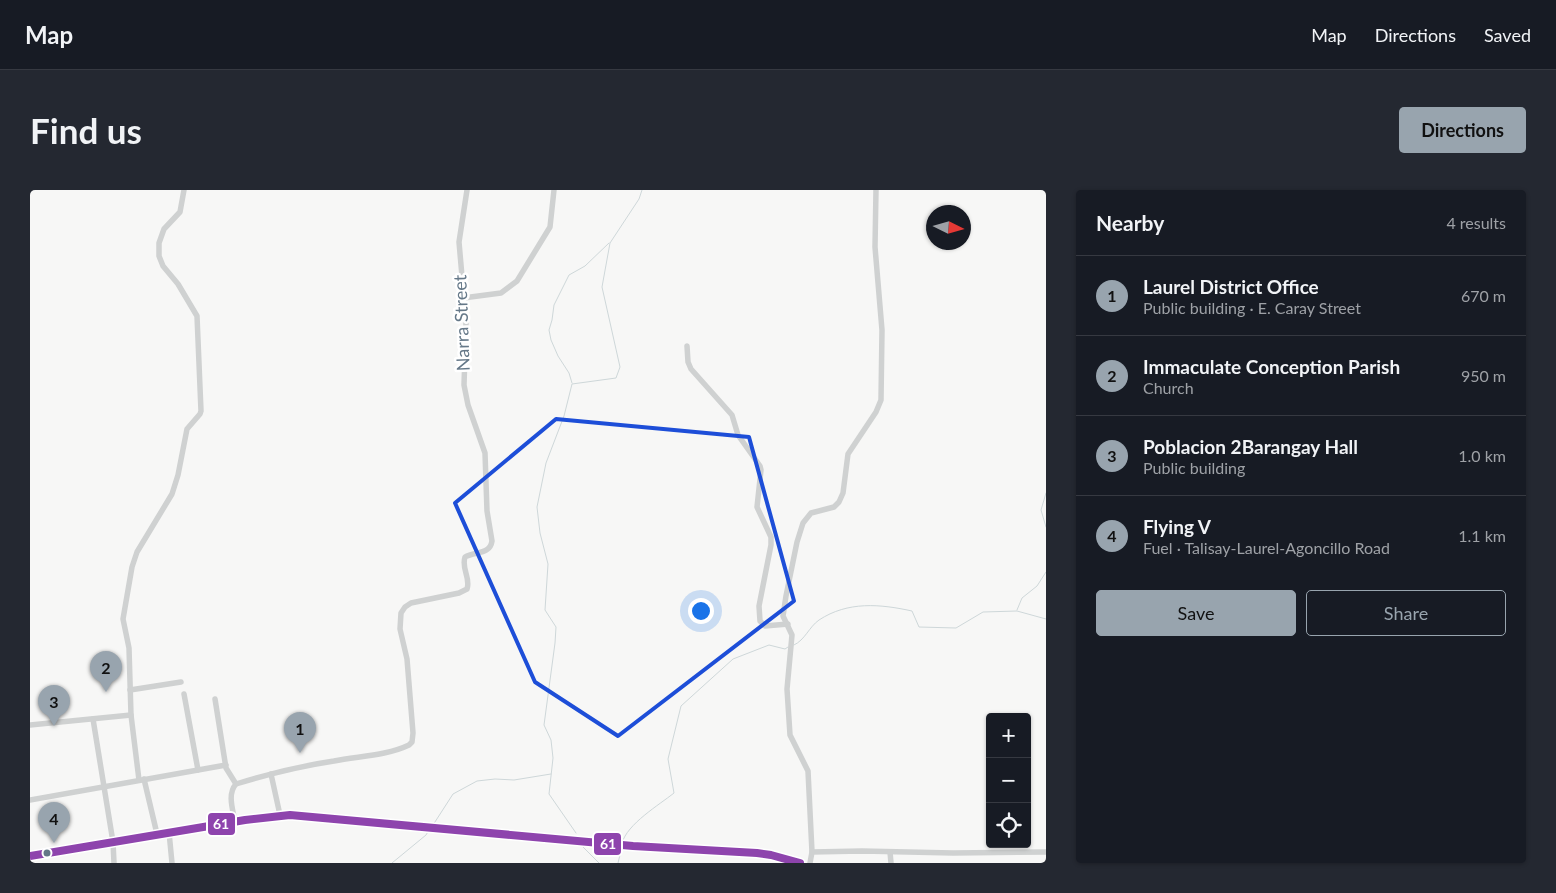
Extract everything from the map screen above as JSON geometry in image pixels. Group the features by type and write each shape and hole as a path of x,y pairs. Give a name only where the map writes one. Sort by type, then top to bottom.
{"main road":[{"path":"30,856 280,815 633,846 771,855 800,863"}],"street":[{"path":"158,834 141,779 131,716 129,648 123,619 132,567 137,552 172,494 178,475 187,429 201,411 199,322 178,284 163,266 159,256 159,243 164,229 180,212 184,190"},
{"name":"Narra Street","path":"272,774 334,760 387,752 405,747 412,742 413,733 407,659 400,629 401,613 404,607 411,603 459,593 467,589 465,557 490,548 492,541 486,511 485,453 465,394 466,322 459,242 467,190"},
{"path":"464,298 501,293 516,281 550,227 554,190"},
{"path":"810,863 812,852 808,771 790,734 787,689 792,641 788,624 783,616 797,542 803,523 811,513 834,507 839,502 843,492 848,454 876,412 881,400 882,330 876,256 876,190"},
{"path":"687,346 688,362 691,369 704,386 732,415 738,435 760,466 757,508 771,537 771,545 759,606 760,620 765,626 788,624"},
{"path":"130,690 181,682"},
{"path":"184,694 198,770"},
{"path":"215,699 226,765 236,784"},
{"path":"30,725 131,716"},
{"path":"93,719 113,842 114,863"},
{"path":"30,800 226,765"},
{"path":"235,822 231,797 232,789 236,784 272,774 280,815"},
{"path":"169,832 172,863"},
{"path":"812,852 1046,852"},
{"path":"890,852 891,863"}],"highlighted area":[{"path":"556,419 749,437 794,601 618,736 535,682 455,503"}],"waterway":[{"path":"576,833 549,794 553,758 551,740 544,725 556,627 545,610 548,564 540,533 537,507 546,463 564,416 572,384 616,378 620,367 602,287 610,243 639,199 642,190"},
{"path":"572,383 569,373 558,356 551,340 549,330 554,305 569,275 585,266 609,243"},
{"path":"1046,493 1041,510 1046,527"},
{"path":"1017,610 1022,598 1037,586 1046,572"},
{"path":"794,645 819,620 830,614 853,607 876,606 912,611 919,627 956,628 983,612 1017,611 1046,619"},
{"path":"622,843 625,836 637,822 674,793 668,759 681,706 733,659 769,645 785,649 788,647"},
{"path":"433,825 453,794 477,781 495,779 514,780 551,774"},
{"path":"392,863 426,835 429,830"},
{"path":"583,847 599,863"},
{"path":"618,863 622,847"}],"transit line":[{"name":"61","path":"30,856 245,820 290,815 633,846 757,853 800,863"}],"place":[{"name":"Immaculate Conception Parish","path":"106,692"},
{"name":"Poblacion 2Barangay Hall","path":"54,726"},
{"name":"Laurel District Office","path":"300,753"},
{"name":"Flying V","path":"54,843"}]}
